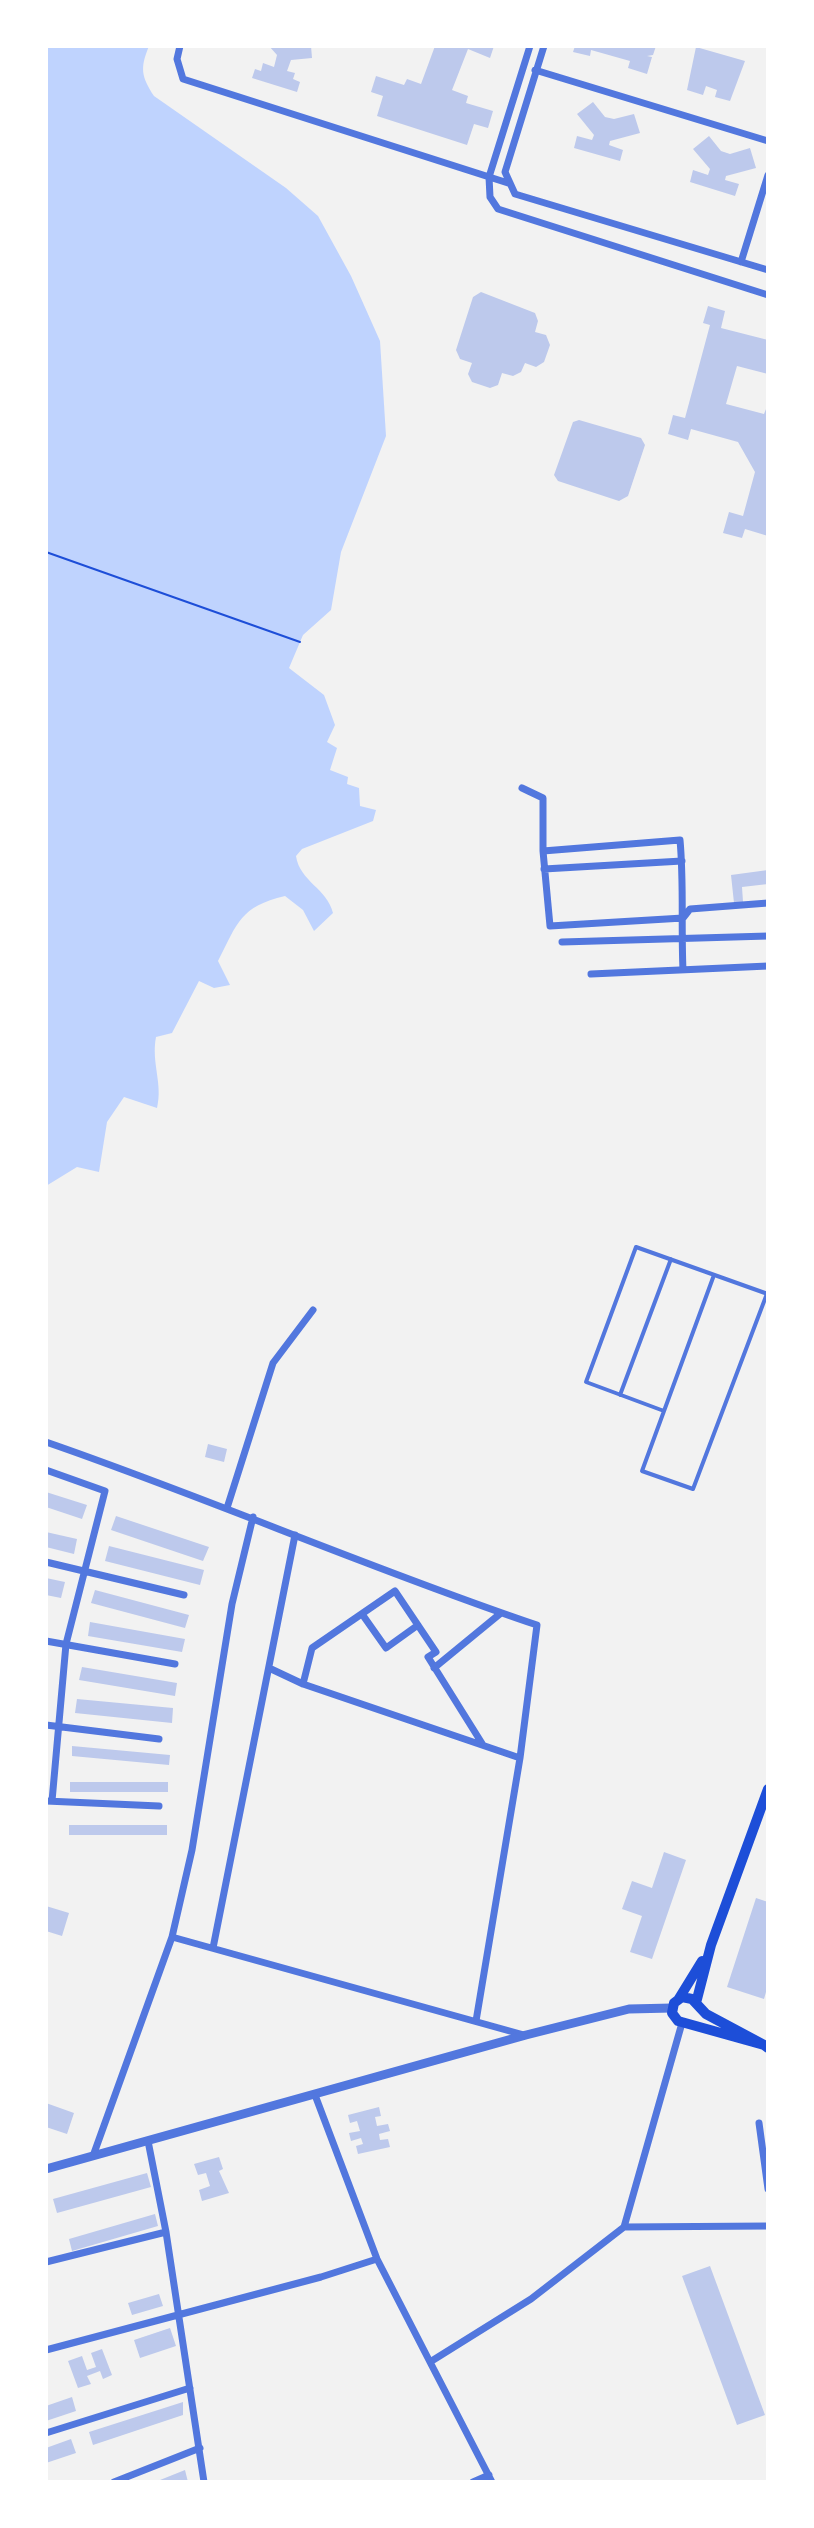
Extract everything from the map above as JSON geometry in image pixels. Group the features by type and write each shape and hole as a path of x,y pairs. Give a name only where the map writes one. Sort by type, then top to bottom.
{"main road":[{"path":"685,2023 696,2017 711,1945 768,1789"},
{"path":"711,1945 675,2004 674,2018 766,2046"},
{"path":"675,2004 687,1997 766,2046"}],"street":[{"path":"180,46 177,59 183,79 508,183"},
{"path":"530,46 489,177 490,197 498,209 768,295"},
{"path":"544,46 505,172 515,194 768,268"},
{"path":"535,70 768,141"},
{"path":"741,262 768,175"},
{"path":"522,788 543,798 543,851 550,926 683,918 690,909 768,905"},
{"path":"543,851 680,840 683,970"},
{"path":"544,869 682,861"},
{"path":"562,942 682,941 768,936"},
{"path":"591,974 768,966"},
{"path":"227,1508 273,1363 313,1310"},
{"path":"46,1442 537,1625 520,1758 476,2021"},
{"path":"46,1470 105,1491 66,1644 49,1801 159,1806"},
{"path":"93,2156 172,1937 192,1850 232,1604 253,1517"},
{"path":"213,1948 295,1535"},
{"path":"46,1562 184,1595"},
{"path":"303,1684 312,1648 395,1591 436,1652 428,1657 483,1745"},
{"path":"434,1668 501,1613"},
{"path":"362,1614 386,1648 418,1625"},
{"path":"46,1641 175,1664"},
{"path":"269,1668 303,1684 520,1758"},
{"path":"46,1725 159,1739"},
{"path":"172,1937 526,2035"},
{"path":"46,2169 526,2035 629,2009 675,2004"},
{"path":"430,2362 531,2299 624,2227 685,2023"},
{"path":"315,2095 377,2259 490,2479 473,2482"},
{"path":"759,2123 768,2189"},
{"path":"148,2141 166,2232 204,2482"},
{"path":"624,2227 768,2226"},
{"path":"46,2262 166,2232"},
{"path":"46,2350 377,2259"},
{"path":"46,2433 190,2388"},
{"path":"114,2482 200,2448"}],"lane":[{"path":"664,1411 586,1382 636,1247 767,1292 693,1489 642,1471 714,1275"},
{"path":"620,1395 671,1259"}],"path":[{"path":"46,552 300,642"}],"water":[{"path":"46,46 149,46 143,72 154,96 286,188 318,216 351,276 380,341 386,436 341,552 331,610 303,635 289,668 324,695 335,725 327,742 337,748 330,770 348,777 347,784 359,788 360,806 376,810 373,821 302,849 296,856 298,865 325,897 333,913 314,931 303,910 285,896 249,911 236,926 218,961 230,985 214,988 199,981 172,1033 156,1037 157,1108 124,1097 107,1122 99,1172 77,1167 46,1186"}],"building":[{"path":"269,46 311,46 312,58 291,60 287,71 295,73 293,79 300,82 297,92 252,78 255,69 261,71 263,63 274,67 277,55"},
{"path":"435,46 494,46 490,58 468,49 452,90 468,96 466,103 493,111 488,128 474,124 467,145 377,116 383,96 371,92 376,76 404,85 407,79 421,84"},
{"path":"575,46 656,46 653,55 647,56 652,57 647,74 628,68 630,61 591,50 590,56 573,52"},
{"path":"696,47 745,61 730,101 715,97 717,90 706,86 703,95 687,90"},
{"path":"593,102 605,117 614,119 634,114 640,133 610,141 609,145 623,150 620,161 574,148 577,136 592,140 594,135 577,114"},
{"path":"709,136 721,151 730,154 750,148 756,168 726,176 725,180 739,184 735,196 690,182 693,170 708,175 710,169 693,149"},
{"path":"481,292 535,313 538,321 535,332 546,335 550,345 544,362 536,367 525,363 521,372 513,376 502,373 498,385 490,388 472,382 468,374 472,363 460,359 456,350 473,297"},
{"path":"708,306 725,311 721,328 768,340 768,374 737,366 726,404 764,414 768,404 768,536 745,529 742,538 723,533 729,512 743,516 755,472 738,442 691,429 688,440 668,434 673,415 685,418 710,325 703,323"},
{"path":"579,420 641,438 645,445 628,496 619,501 558,481 554,475 573,422"},
{"path":"768,870 768,884 742,887 743,902 734,903 731,875"},
{"path":"208,1444 227,1449 224,1462 205,1457"},
{"path":"46,1492 87,1505 82,1519 46,1507"},
{"path":"116,1516 209,1547 203,1561 111,1530"},
{"path":"46,1532 77,1539 74,1554 46,1547"},
{"path":"109,1546 204,1570 200,1585 105,1561"},
{"path":"46,1578 65,1582 61,1598 46,1595"},
{"path":"95,1590 189,1615 185,1628 91,1603"},
{"path":"90,1622 185,1639 182,1652 88,1636"},
{"path":"82,1667 177,1683 175,1696 79,1680"},
{"path":"77,1699 173,1708 172,1723 75,1713"},
{"path":"72,1746 170,1755 169,1765 72,1756"},
{"path":"70,1782 168,1782 168,1792 70,1792"},
{"path":"69,1825 167,1825 167,1835 69,1835"},
{"path":"664,1852 686,1860 652,1959 630,1952 642,1916 622,1909 632,1881 652,1888"},
{"path":"756,1898 768,1902 768,1985 764,1999 727,1987"},
{"path":"46,1906 69,1913 62,1936 46,1931"},
{"path":"46,2103 74,2113 67,2134 46,2127"},
{"path":"379,2107 381,2116 375,2117 377,2126 388,2124 390,2131 379,2134 380,2140 388,2139 390,2147 358,2154 356,2146 363,2144 361,2138 351,2141 349,2133 360,2131 357,2121 350,2123 348,2115"},
{"path":"219,2157 223,2169 219,2171 229,2193 202,2201 199,2190 210,2186 206,2173 198,2175 194,2164"},
{"path":"147,2173 151,2187 57,2213 53,2199"},
{"path":"155,2214 158,2226 72,2251 69,2239"},
{"path":"710,2266 765,2415 737,2425 682,2276"},
{"path":"159,2294 163,2306 132,2315 128,2303"},
{"path":"170,2328 176,2346 140,2358 134,2340"},
{"path":"102,2349 112,2375 103,2379 100,2371 87,2376 91,2384 78,2388 68,2361 82,2356 87,2370 96,2367 91,2353"},
{"path":"72,2397 76,2411 46,2421 46,2406"},
{"path":"183,2402 183,2415 93,2445 89,2432"},
{"path":"71,2439 76,2453 46,2463 46,2448"},
{"path":"185,2470 188,2482 155,2482"}]}
